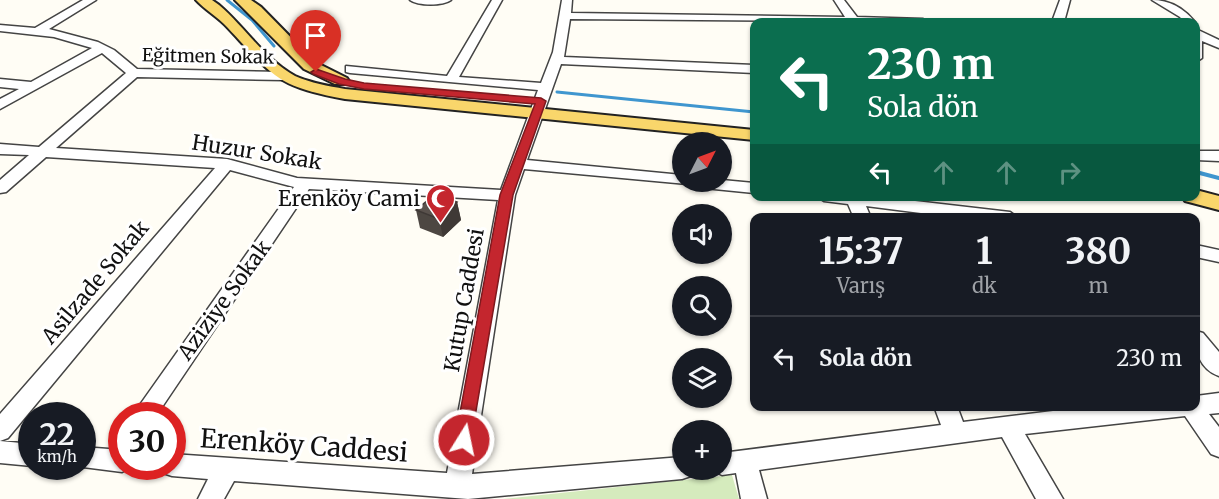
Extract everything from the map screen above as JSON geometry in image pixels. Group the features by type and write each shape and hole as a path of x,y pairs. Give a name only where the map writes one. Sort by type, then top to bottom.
{"main road":[{"path":"203,0 230,19 284,76 302,84 345,94 541,100 750,134"},
{"path":"245,0 308,67 334,79 364,86 541,100 750,122"},
{"path":"1200,188 1219,193"},
{"path":"1200,198 1219,203"}],"street":[{"path":"34,32 63,18 91,0"},
{"path":"415,0 446,0"},
{"path":"451,80 497,0"},
{"name":"Kutup Caddesi","path":"456,492 507,195 556,60 567,0"},
{"path":"839,0 851,18"},
{"path":"1059,18 1065,0"},
{"path":"1157,0 1186,18"},
{"path":"565,16 672,13 773,18"},
{"name":"Eğitmen Sokak","path":"0,28 68,36 101,48 122,67 134,73 284,76"},
{"path":"1200,35 1219,44"},
{"path":"0,105 101,48"},
{"path":"556,60 750,69"},
{"path":"350,69 451,80 541,100"},
{"path":"0,188 39,152 134,73"},
{"path":"0,83 33,86"},
{"name":"Huzur Sokak","path":"0,149 227,164 304,184 507,195"},
{"path":"1200,155 1219,156"},
{"name":"Asilzade Sokak","path":"0,431 227,164"},
{"path":"518,164 672,179"},
{"name":"Aziziye Sokak","path":"152,402 193,341 275,230 304,184"},
{"path":"732,186 750,188"},
{"path":"864,201 967,213"},
{"path":"1200,252 1219,256"},
{"path":"1200,344 1219,367"},
{"path":"1200,407 1219,403"},
{"path":"947,411 956,434"},
{"path":"754,499 733,463 1008,427 1163,411"},
{"path":"1194,411 1219,446"},
{"path":"1008,427 1050,499"},
{"path":"0,452 18,453"},
{"name":"Erenköy Caddesi","path":"186,466 456,492 471,486 672,469"},
{"path":"211,499 226,468"}],"green space":[{"path":"732,475 739,499 503,499 684,480 732,480"}],"building":[{"path":"435,194 457,202 439,219 416,210"}],"waterway":[{"path":"227,0 252,20 274,46"},
{"path":"557,92 750,112"},
{"path":"1200,173 1219,178"}],"place":[{"name":"Erenköy Cami","path":"441,224"}],"route":[{"path":"316,72 343,82 364,86 541,101 507,195 464,440"}]}
